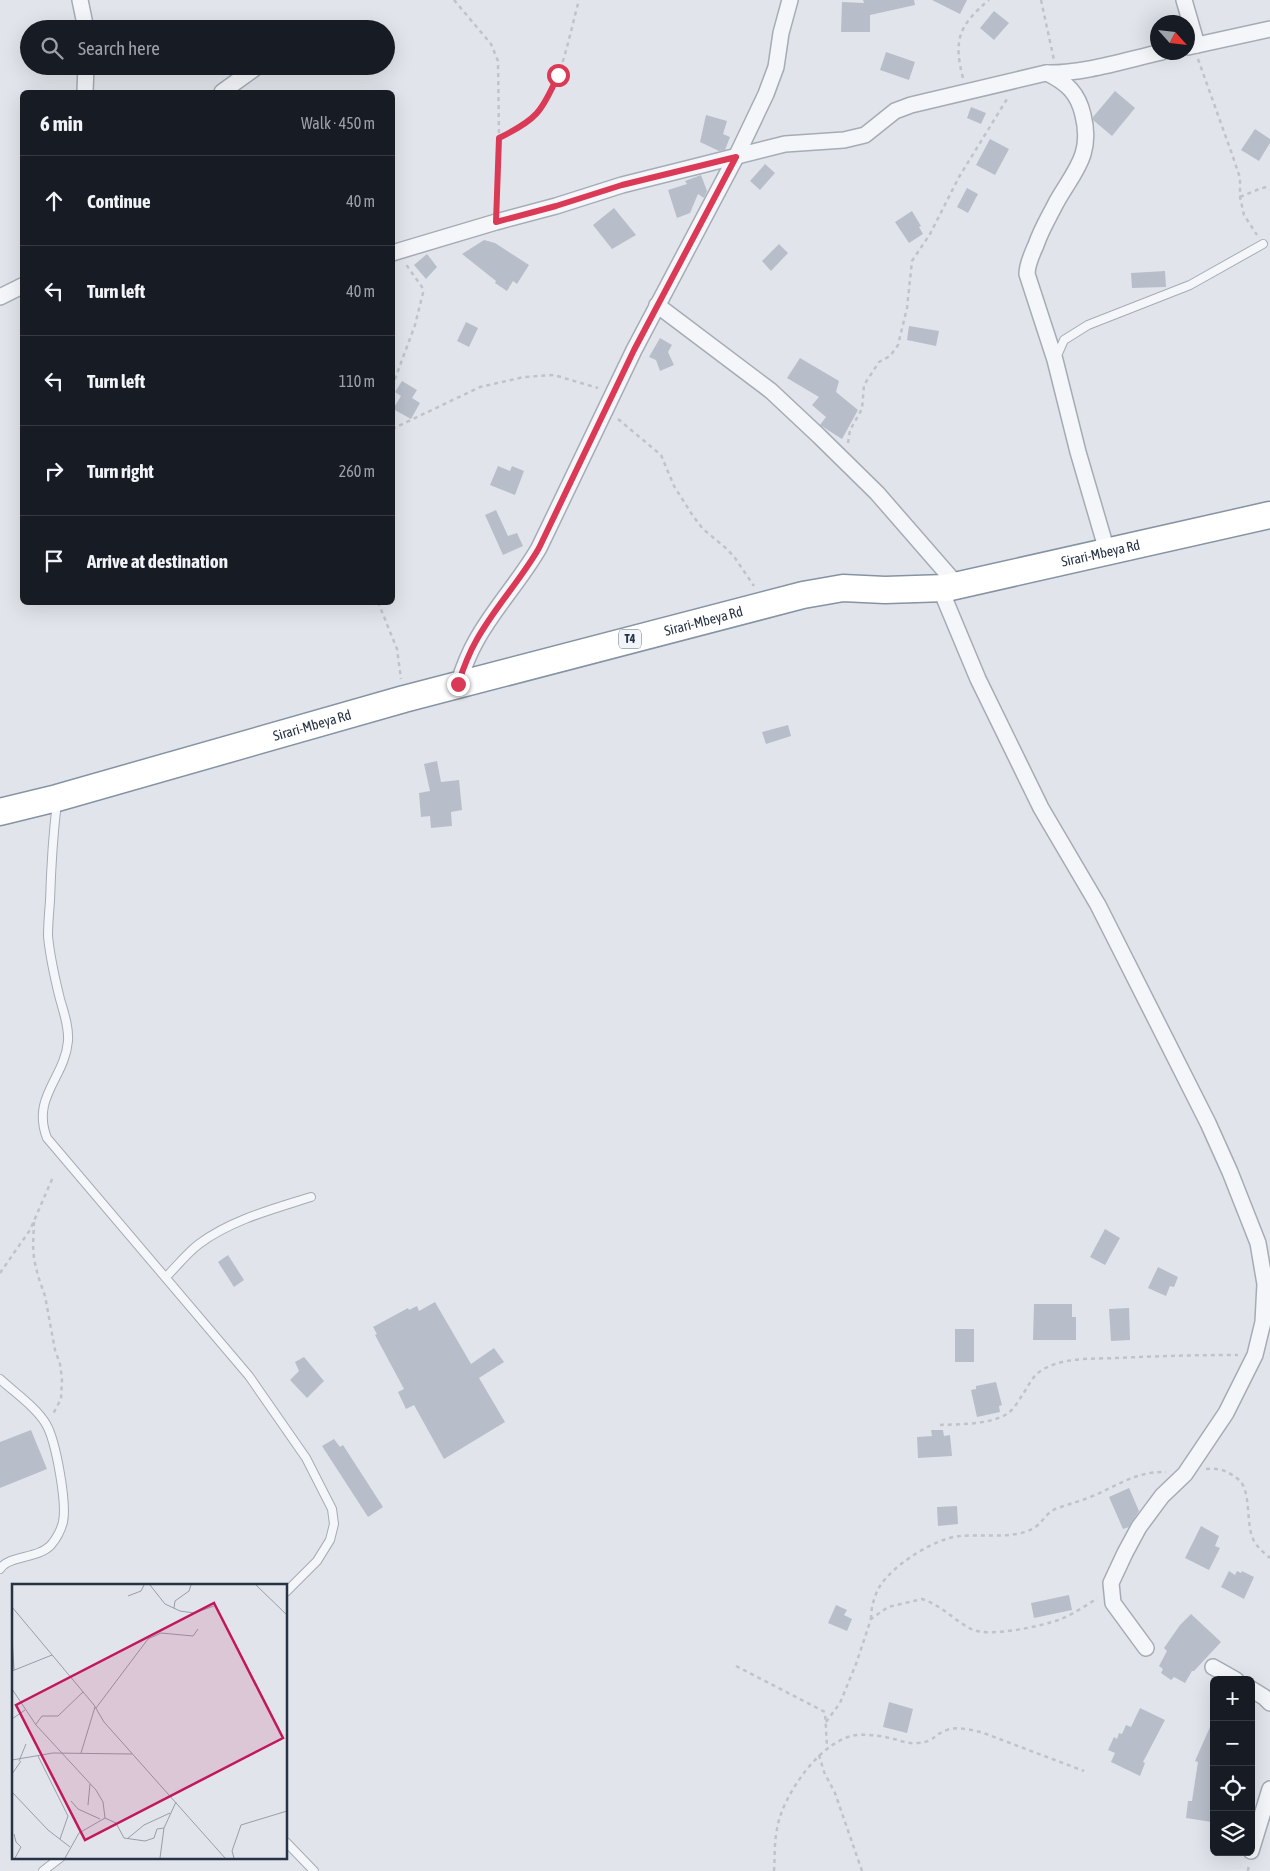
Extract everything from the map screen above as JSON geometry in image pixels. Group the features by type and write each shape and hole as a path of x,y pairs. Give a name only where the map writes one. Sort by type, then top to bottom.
{"highway":[{"name":"Sirari-Mbeya Rd","path":"0,812 57,798 404,698 803,595 842,588 885,590 949,587 1270,516"}],"street":[{"path":"80,0 84,20"},
{"path":"458,684 476,640 526,571 539,548 614,393 736,157 766,94 776,68 781,33 790,0"},
{"path":"1184,0 1187,15"},
{"path":"1195,45 1270,29"},
{"path":"395,251 556,206 622,185 785,144 844,140 865,134 895,111 911,105 1019,79 1150,54"},
{"path":"1051,73 1062,80 1074,93 1081,106 1087,130 1085,151 1080,166 1056,204 1040,235 1027,268 1055,360 1078,452 1108,552"},
{"path":"85,90 86,75"},
{"path":"225,90 246,75"},
{"path":"0,297 20,287"},
{"path":"658,306 771,391 850,466 877,493 949,587 978,679 1041,808 1098,905 1208,1123 1258,1243 1266,1284 1263,1322 1255,1355 1226,1413 1185,1474 1162,1496 1139,1527 1116,1570 1111,1586 1112,1603 1146,1648"},
{"path":"1213,1667 1229,1676"},
{"path":"1255,1691 1270,1703"},
{"path":"1255,1839 1270,1788"}],"lane":[{"path":"1055,360 1059,348 1070,335 1088,325 1190,285 1263,244"},
{"path":"57,798 51,852 48,935 68,1040 60,1068 47,1094 42,1115 43,1126 48,1138 249,1376 306,1458 332,1510 334,1524 330,1540 317,1561 288,1590"},
{"path":"166,1277 197,1246 214,1234 267,1210 312,1197"},
{"path":"0,1379 39,1415 48,1427 52,1437 62,1491 63,1523 58,1536 46,1550 8,1562 0,1569"},
{"path":"288,1844 314,1871"},
{"path":"43,1871 60,1858"}],"path":[{"path":"454,0 491,44 498,61 499,138 496,222"},
{"path":"499,138 522,127 536,116 546,103 558,75 579,0"},
{"path":"967,91 959,64 958,43 972,15 989,0"},
{"path":"1041,0 1051,73"},
{"path":"1195,54 1240,178 1240,197 1244,215 1263,244"},
{"path":"850,466 848,438 862,409 863,387 879,362 890,356 898,345 907,308 912,260 930,234 959,177 1019,79"},
{"path":"1240,197 1259,188 1270,186"},
{"path":"395,252 423,289 415,326 395,379"},
{"path":"395,428 480,387 524,377 554,375 614,393"},
{"path":"607,408 661,455 674,486 693,516 703,529 735,558 765,605"},
{"path":"379,605 397,649 404,698"},
{"path":"0,1273 30,1230 53,1177"},
{"path":"34,1222 34,1259 45,1296 62,1379 61,1399 48,1427"},
{"path":"940,1425 969,1424 991,1420 1008,1414 1021,1398 1032,1378 1041,1370 1057,1363 1193,1354 1255,1355"},
{"path":"826,1722 840,1703 856,1664 879,1587 886,1578 914,1555 957,1536 1024,1532 1039,1525 1055,1509 1088,1498 1140,1474 1151,1471 1185,1474 1212,1468 1226,1472 1240,1480 1245,1492 1248,1521 1254,1540 1263,1553 1270,1558"},
{"path":"871,1619 888,1606 922,1599 948,1613 972,1630 984,1633 1000,1633 1059,1620 1091,1602 1111,1586"},
{"path":"736,1666 825,1712 827,1747"},
{"path":"774,1871 777,1828 783,1808 807,1768 819,1755 827,1747 854,1735 870,1734 914,1744 928,1742 945,1730 965,1728 981,1732 1084,1771"},
{"path":"819,1755 824,1772 836,1793 862,1871"}],"building":[{"path":"863,0 914,0 915,5 870,15 870,32 841,32 842,2 864,3"},
{"path":"932,0 967,0 960,14"},
{"path":"994,11 1009,23 994,40 980,28"},
{"path":"886,52 915,62 909,80 880,70"},
{"path":"1115,91 1135,108 1112,136 1093,120 1093,117"},
{"path":"971,107 986,113 981,124 967,118"},
{"path":"706,115 727,121 723,134 730,137 725,150 719,151 700,142"},
{"path":"1255,129 1270,139 1270,143 1259,161 1241,150"},
{"path":"990,139 1009,149 995,175 976,165"},
{"path":"765,164 775,173 760,190 750,181"},
{"path":"701,175 707,191 704,198 698,194 690,213 677,218 668,190 687,184 685,181"},
{"path":"967,188 978,194 968,213 957,207"},
{"path":"614,208 636,235 612,249 593,225"},
{"path":"912,211 921,226 919,227 923,234 909,243 895,222"},
{"path":"484,240 495,243 529,265 517,284 513,281 507,291 462,254"},
{"path":"779,244 788,253 771,271 762,261"},
{"path":"427,254 437,267 426,279 414,265"},
{"path":"1165,271 1166,287 1132,288 1131,273"},
{"path":"466,322 478,328 469,347 457,341"},
{"path":"909,326 939,331 936,346 907,340"},
{"path":"660,338 672,345 668,352 674,365 660,371 656,360 649,357"},
{"path":"800,358 839,381 836,392 858,410 842,439 820,425 826,417 812,405 819,397 787,378"},
{"path":"402,381 417,390 412,398 420,403 411,419 395,410 395,406 401,396 395,392"},
{"path":"498,466 510,471 512,466 524,471 515,495 490,485"},
{"path":"496,510 508,536 517,533 523,546 503,555 485,515"},
{"path":"788,725 791,736 766,744 762,732"},
{"path":"437,761 441,782 459,780 462,810 451,812 452,826 431,828 430,816 421,817 419,793 430,791 424,764"},
{"path":"1105,1229 1120,1238 1105,1265 1090,1257"},
{"path":"228,1255 244,1280 234,1287 218,1262"},
{"path":"1158,1267 1178,1277 1174,1287 1170,1286 1166,1296 1148,1288"},
{"path":"435,1302 471,1364 494,1348 504,1362 479,1378 505,1422 444,1459 414,1405 406,1409 398,1392 404,1389 375,1335 377,1334 373,1327 408,1308 409,1310 417,1306 419,1311"},
{"path":"1034,1304 1072,1304 1072,1317 1076,1317 1076,1340 1033,1340"},
{"path":"1129,1308 1130,1340 1111,1341 1109,1309"},
{"path":"955,1329 974,1329 974,1362 955,1362"},
{"path":"304,1357 324,1381 307,1398 290,1380 299,1371 295,1362"},
{"path":"996,1382 1002,1405 999,1406 1000,1412 977,1417 971,1390 976,1389 976,1386"},
{"path":"31,1430 47,1469 0,1488 0,1442"},
{"path":"931,1430 943,1430 944,1436 950,1435 952,1456 918,1458 917,1437 932,1436"},
{"path":"334,1439 340,1447 343,1445 383,1507 368,1517 322,1446"},
{"path":"1129,1488 1139,1511 1129,1527 1123,1529 1109,1497"},
{"path":"957,1506 958,1524 938,1526 937,1507"},
{"path":"1201,1526 1219,1536 1215,1546 1220,1548 1209,1570 1185,1558"},
{"path":"1229,1571 1235,1575 1237,1571 1241,1573 1242,1571 1254,1577 1244,1599 1221,1587"},
{"path":"1069,1595 1072,1610 1034,1618 1031,1603"},
{"path":"836,1605 847,1610 844,1615 852,1619 847,1631 828,1623"},
{"path":"1191,1614 1221,1642 1192,1671 1185,1683 1174,1677 1171,1680 1161,1673 1163,1669 1159,1666 1167,1651 1164,1648 1180,1625"},
{"path":"889,1702 913,1709 907,1733 883,1727"},
{"path":"1140,1708 1165,1720 1143,1762 1145,1763 1140,1776 1111,1762 1115,1753 1108,1750 1114,1737 1117,1739 1119,1733 1122,1734 1126,1725 1131,1727"},
{"path":"1210,1727 1210,1822 1186,1818 1188,1801 1192,1801 1198,1762 1195,1761"}],"route":[{"path":"458,684 476,640 526,571 539,548 634,350 736,157 622,185 556,206 496,222 499,138 522,127 536,116 546,103 558,75"}]}
